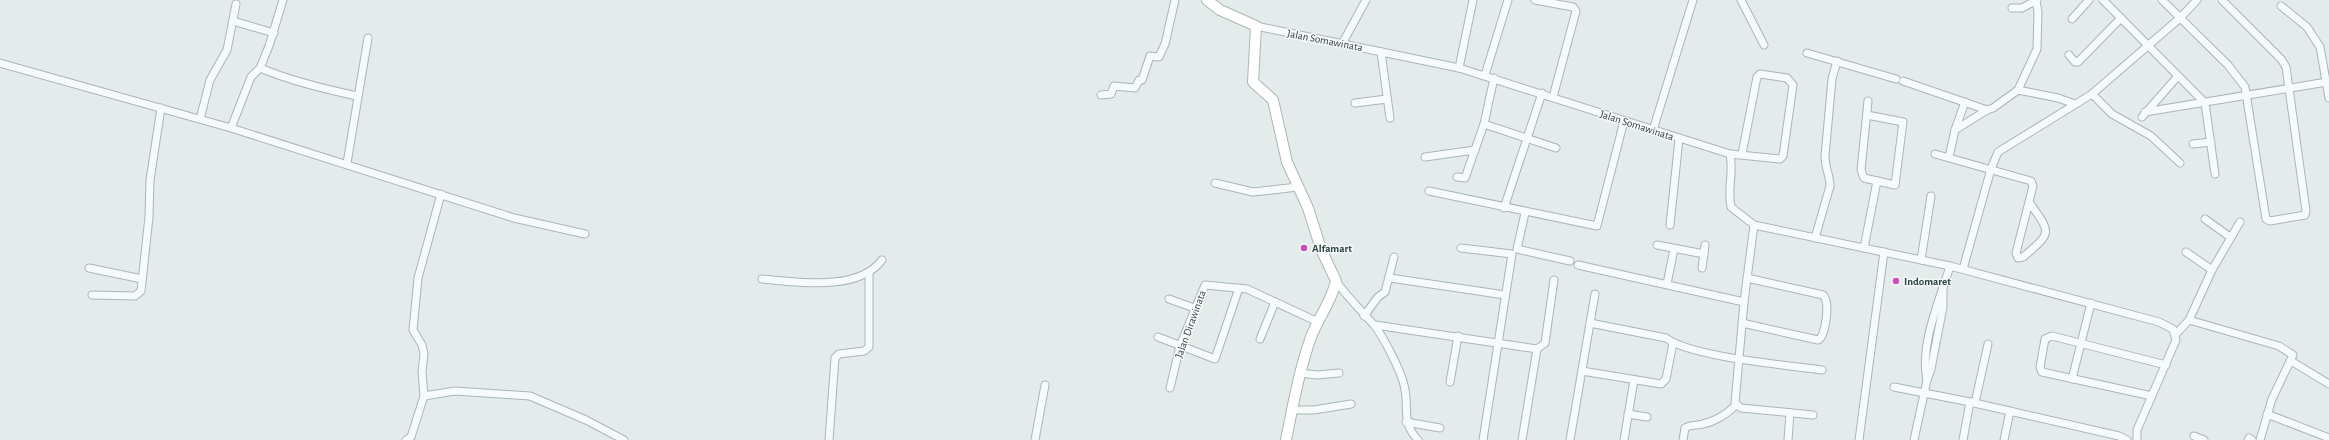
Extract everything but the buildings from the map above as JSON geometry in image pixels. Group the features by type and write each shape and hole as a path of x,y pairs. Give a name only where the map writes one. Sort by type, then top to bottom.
{"street":[{"path":"231,128 251,76 260,68 274,33 283,0"},
{"path":"1101,96 1111,94 1114,86 1135,88 1139,80 1142,80 1150,56 1159,58 1165,44 1175,0"},
{"path":"1208,0 1220,10 1256,26 1254,82 1273,100 1286,156 1308,208 1321,249 1336,281 1364,316 1375,325 1399,371 1404,386 1406,422 1418,440"},
{"path":"1342,44 1366,0"},
{"path":"1459,68 1473,0"},
{"path":"1485,75 1508,0"},
{"path":"1534,0 1574,4 1576,11 1554,97"},
{"path":"1653,130 1693,0"},
{"path":"1741,0 1764,45"},
{"path":"1955,130 1987,110 1993,108 2018,90 2037,49 2038,12 2036,0 2022,8 2012,8"},
{"path":"2072,19 2089,0"},
{"path":"2103,0 2205,103 2216,174"},
{"path":"2162,0 2242,80 2247,95 2265,217 2270,221 2303,216 2306,211 2289,88 2284,63 2222,0"},
{"path":"1963,270 1991,169 1998,152 2092,94 2180,18 2197,0"},
{"path":"200,119 210,80 227,50 236,4"},
{"path":"2281,6 2307,27 2316,38 2320,47 2329,98"},
{"path":"2069,55 2075,62 2078,62 2121,18"},
{"path":"233,21 274,33"},
{"name":"Jalan Somawinata","path":"1256,26 1459,68 1542,93 1624,122 1730,154 1780,159 1783,156 1793,86 1787,78 1760,74 1757,77 1742,154"},
{"path":"347,163 357,96 368,38"},
{"path":"1381,52 1390,118"},
{"path":"1807,53 1900,80 1987,110"},
{"path":"1815,238 1830,186 1830,180 1825,167 1825,156 1832,79 1836,61"},
{"path":"0,63 231,128 347,163 514,218 585,234"},
{"path":"260,68 276,75 326,90 357,96"},
{"path":"2178,76 2144,115 2247,95 2327,82"},
{"path":"1457,177 1466,178 1474,150 1484,124 1494,78"},
{"path":"2018,90 2058,98 2075,104"},
{"path":"1504,208 1542,93"},
{"path":"2092,94 2112,114 2151,136 2180,163"},
{"path":"1355,103 1387,99"},
{"path":"1867,115 1901,120 1904,124 1896,184 1893,185 1864,178 1861,173 1868,101"},
{"path":"1949,157 1955,130 1965,102"},
{"path":"92,295 135,296 141,291 149,217 150,180 161,108"},
{"path":"1428,191 1525,213 1598,226 1624,122"},
{"path":"1484,124 1556,148"},
{"path":"1670,226 1679,139"},
{"path":"2193,144 2211,142"},
{"path":"1425,157 1474,150"},
{"path":"1730,154 1732,169 1729,196 1731,207 1754,226 1950,266 2159,322 2173,330 2176,334 2176,340 2134,439"},
{"path":"1934,154 2031,180 2033,186 2029,202 2016,254 2018,258 2023,257 2046,236 2047,230 2044,223 2029,202"},
{"path":"1864,248 1877,181"},
{"path":"1214,183 1254,192 1298,187"},
{"path":"406,440 411,437 424,396 422,372 424,354 422,345 413,330 418,278 441,194"},
{"path":"1921,260 1931,196"},
{"path":"1525,213 1517,249 1570,262"},
{"path":"2205,219 2230,237"},
{"path":"2176,334 2189,320 2212,270 2240,222"},
{"path":"1683,440 1685,428 1688,426 1703,424 1715,420 1727,414 1736,405 1744,302 1754,226"},
{"path":"1658,245 1704,254"},
{"path":"1702,268 1705,245"},
{"path":"1461,248 1512,254 1483,440"},
{"path":"1667,284 1674,249"},
{"path":"1859,440 1884,252"},
{"path":"2186,252 2212,270"},
{"path":"1364,316 1378,297 1385,292 1390,278 1394,257"},
{"path":"762,279 802,283 834,282 869,273 882,260"},
{"path":"1578,265 1744,302"},
{"path":"1914,440 1927,380 1932,369 1943,307 1943,288 1950,266"},
{"path":"89,268 142,279"},
{"path":"828,440 836,358 839,354 864,352 868,347 869,273"},
{"path":"1390,278 1506,295"},
{"path":"1742,323 1810,339 1821,339 1828,306 1827,300 1823,295 1747,278"},
{"path":"1522,440 1537,349 1545,343 1554,280"},
{"path":"1286,440 1299,373 1318,322 1331,298 1336,281"},
{"name":"Jalan Dirawinata","path":"1170,388 1180,346 1194,308 1205,285 1247,289 1318,322"},
{"path":"1158,337 1215,359 1239,288"},
{"path":"1570,440 1595,294"},
{"path":"1169,299 1194,308"},
{"path":"1260,339 1275,302"},
{"path":"2072,379 2091,303"},
{"path":"2189,320 2279,346 2293,354 2267,414 2260,440"},
{"path":"1590,323 1666,338 1673,343 1740,358 1822,370"},
{"path":"1375,325 1458,336 1537,349"},
{"path":"1450,382 1458,336"},
{"path":"2152,396 2072,379 2040,370 2045,339 2052,336 2166,364"},
{"path":"1582,371 1661,384 1664,382 1673,343"},
{"path":"1963,440 1988,344"},
{"path":"2291,361 2329,384"},
{"path":"1299,373 1317,375 1339,373"},
{"path":"1624,440 1634,380"},
{"path":"1035,440 1045,385"},
{"path":"1894,387 1973,402 2119,436 2127,440"},
{"path":"424,396 455,391 530,396 586,420 624,440"},
{"path":"1291,410 1314,410 1351,404"},
{"path":"1736,405 1741,408 1813,415"},
{"path":"2004,440 2010,411"},
{"path":"1788,440 1790,413"},
{"path":"1628,414 1647,417"},
{"path":"2267,414 2329,438"},
{"path":"1406,422 1440,428"},
{"path":"2194,436 2204,440"},
{"path":"2248,440 2249,438 2252,440"}],"place":[{"name":"Alfamart","path":"1304,248"},
{"name":"Indomaret","path":"1896,281"}]}
